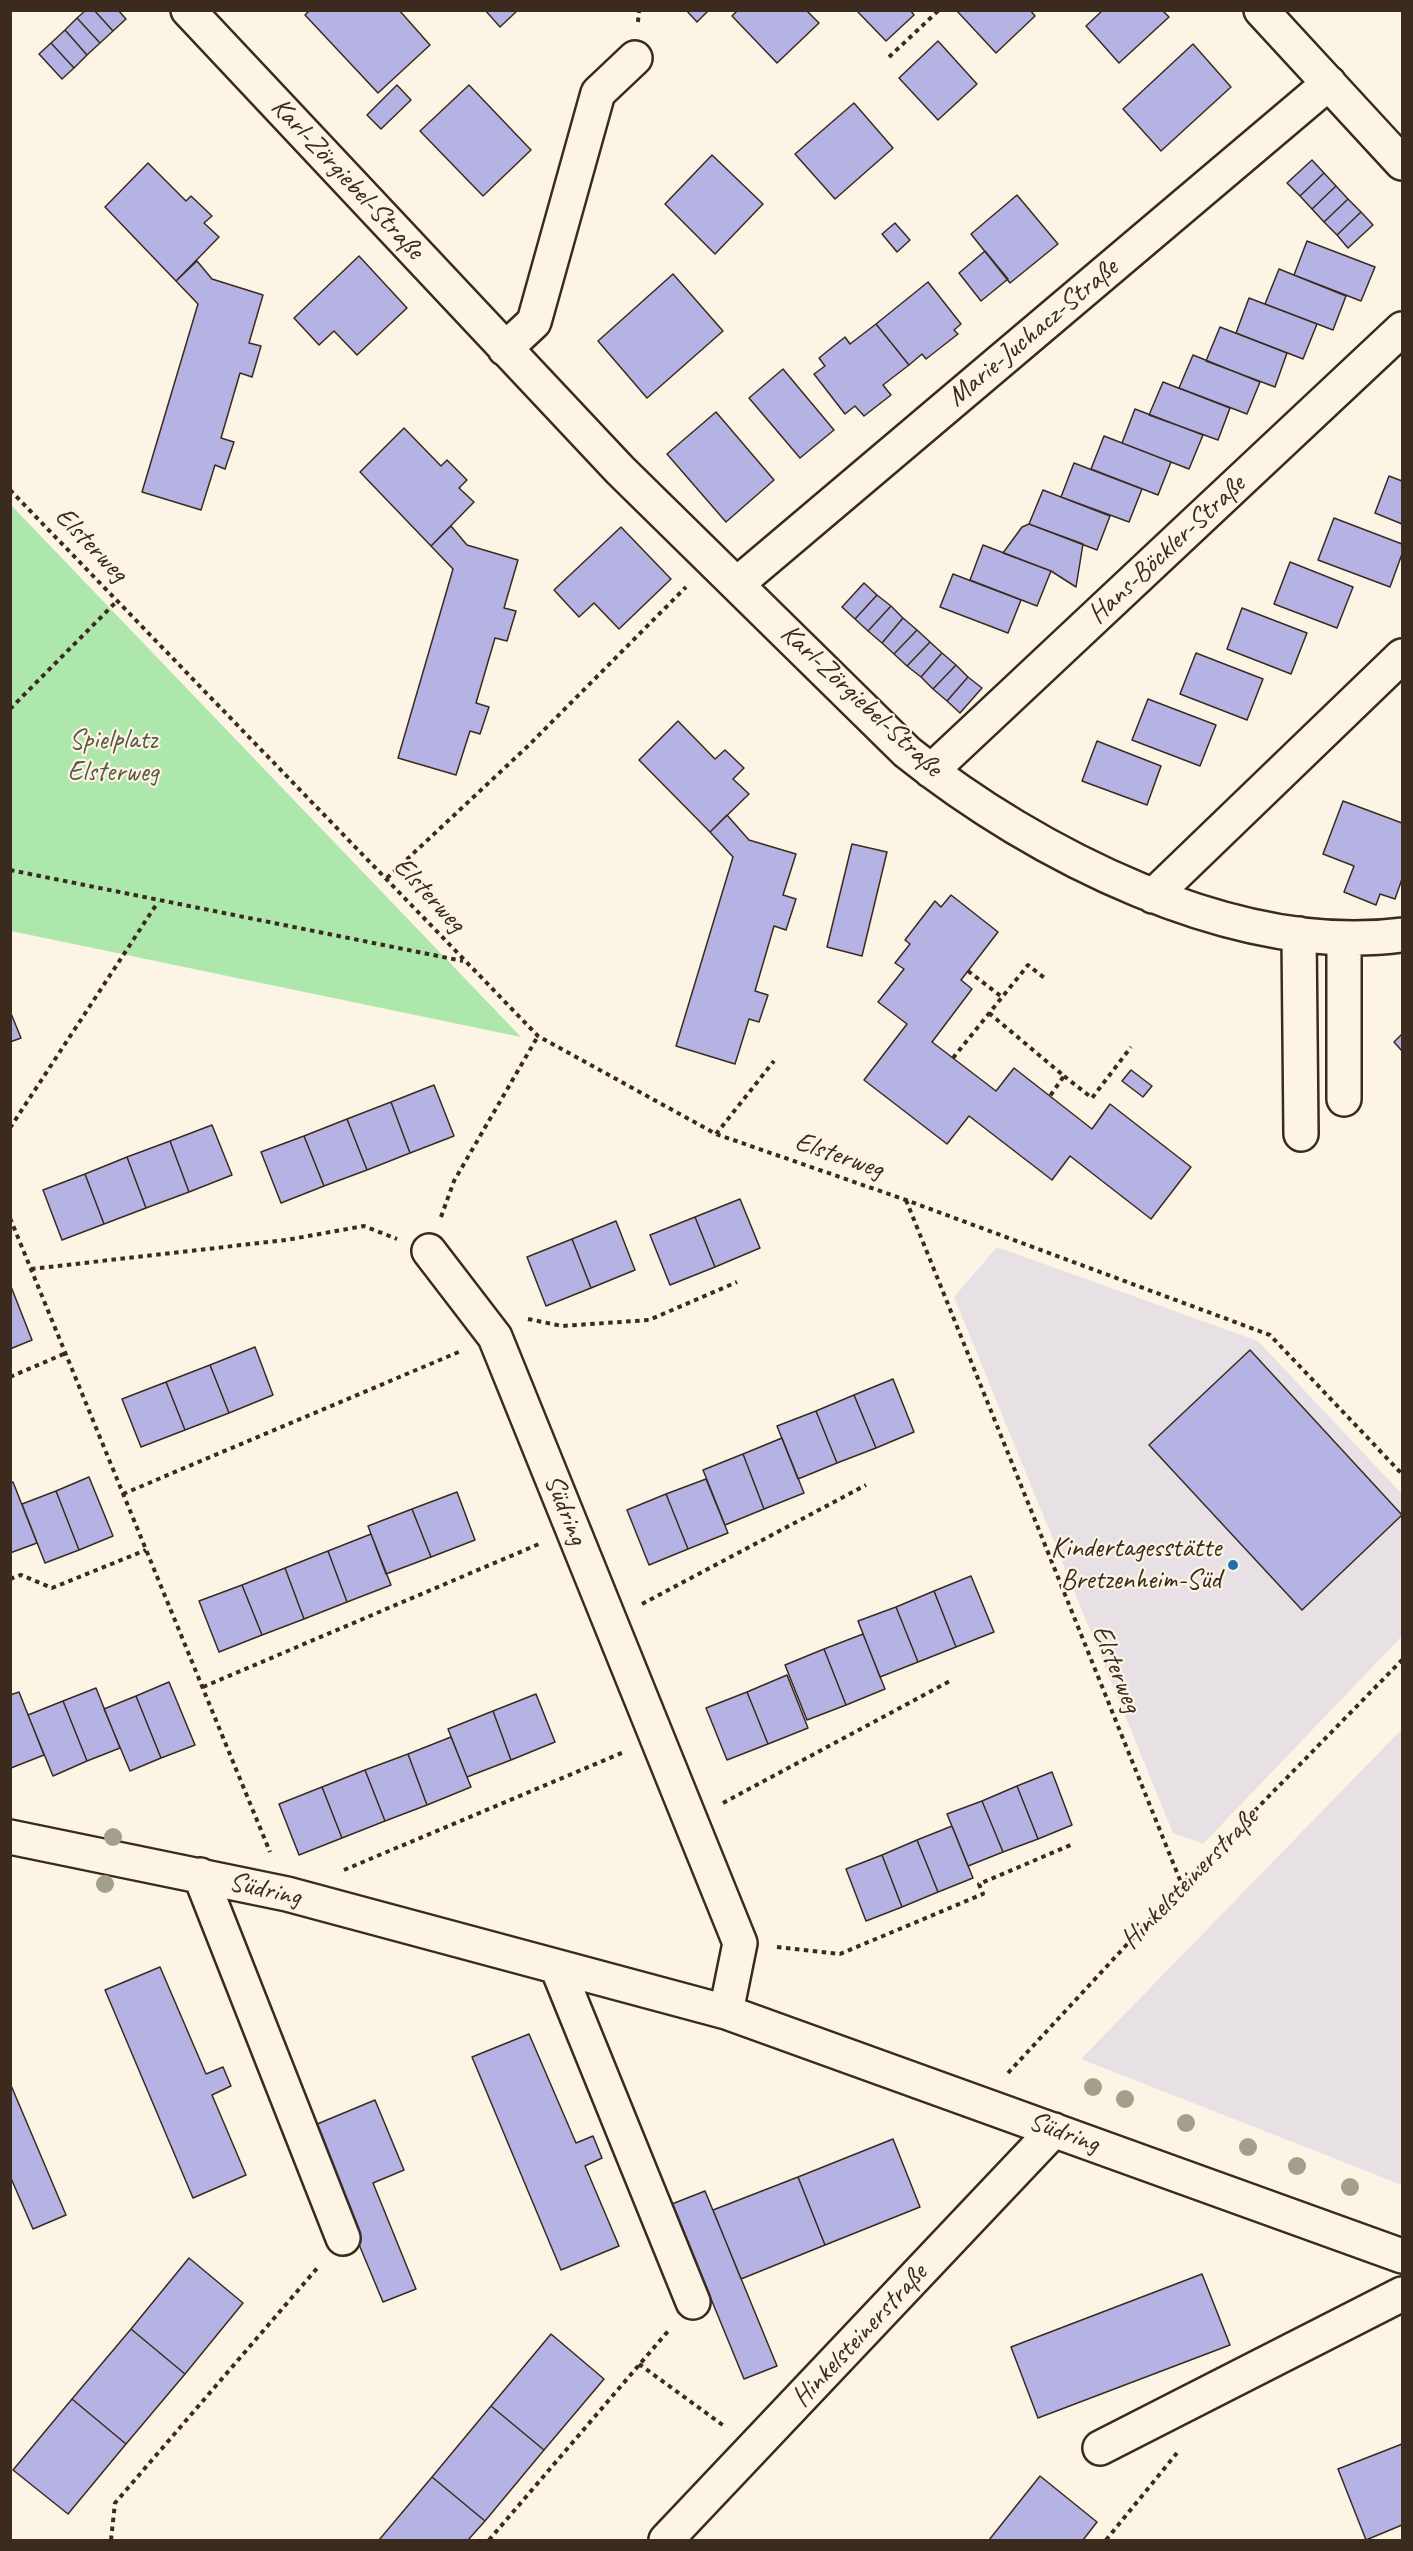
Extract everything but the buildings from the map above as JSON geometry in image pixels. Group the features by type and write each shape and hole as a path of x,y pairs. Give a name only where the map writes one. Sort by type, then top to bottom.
{"street":[{"name":"Karl-Zörgiebel-Straße","path":"188,10 505,349 712,561 907,752 998,816 1060,852 1153,896 1221,917 1299,934 1344,940 1402,935"},
{"path":"1262,10 1402,164"},
{"path":"505,349 534,322 598,93 635,58"},
{"name":"Marie-Juchacz-Straße","path":"737,584 1329,83"},
{"name":"Hans-Böckler-Straße","path":"932,771 1402,329"},
{"path":"1153,896 1402,656"},
{"path":"1299,934 1301,1134"},
{"path":"1344,940 1344,1100"},
{"name":"Südring","path":"429,1251 495,1337 740,1943"},
{"name":"Südring","path":"10,1837 287,1894 726,2012 1402,2256"},
{"path":"200,1875 343,2238"},
{"path":"726,2012 740,1943"},
{"path":"557,1967 693,2302"},
{"name":"Hinkelsteinerstraße","path":"666,2541 1053,2130"},
{"path":"1100,2448 1402,2294"}],"path":[{"path":"889,57 939,10"},
{"name":"Elsterweg","path":"10,490 538,1036 716,1134 906,1200 1270,1335 1402,1474"},
{"path":"387,878 528,746 712,561"},
{"path":"10,709 117,601"},
{"path":"10,870 158,902 463,961"},
{"path":"10,1128 158,902"},
{"path":"953,1058 1028,965 1047,980"},
{"path":"968,971 1002,997"},
{"path":"989,1013 1092,1098 1131,1047"},
{"path":"31,1269 285,1240 364,1226 429,1251 454,1181 538,1036"},
{"path":"716,1134 774,1061"},
{"path":"1050,1096 1064,1076"},
{"name":"Elsterweg","path":"906,1200 1182,1885"},
{"path":"10,1218 287,1894"},
{"path":"472,1307 562,1326 649,1320 737,1282"},
{"path":"123,1494 495,1337"},
{"path":"10,1377 66,1353"},
{"path":"610,1622 866,1485"},
{"path":"203,1687 573,1530"},
{"path":"10,1579 21,1575 52,1588 146,1550"},
{"name":"Hinkelsteinerstraße","path":"981,2103 1182,1885 1402,1660"},
{"path":"691,1821 950,1681"},
{"path":"341,1871 658,1738"},
{"path":"740,1943 840,1954 983,1894 979,1884 1073,1844"},
{"path":"111,2541 115,2503 343,2238"},
{"path":"489,2541 693,2302"},
{"path":"639,2364 754,2448"},
{"path":"1106,2541 1179,2450"}],"shaded area":[{"name":"Kindertagesstätte Bretzenheim-Süd","path":"997,1247 1258,1341 1402,1494 1402,1636 1203,1844 1173,1833 954,1297"},
{"path":"1402,1729 1402,2185 1081,2059"}],"green space":[{"name":"Spielplatz Elsterweg","path":"10,504 521,1037 11,931"}],"place":[{"name":"Kindertagesstätte Bretzenheim-Süd","path":"1233,1565"}]}
